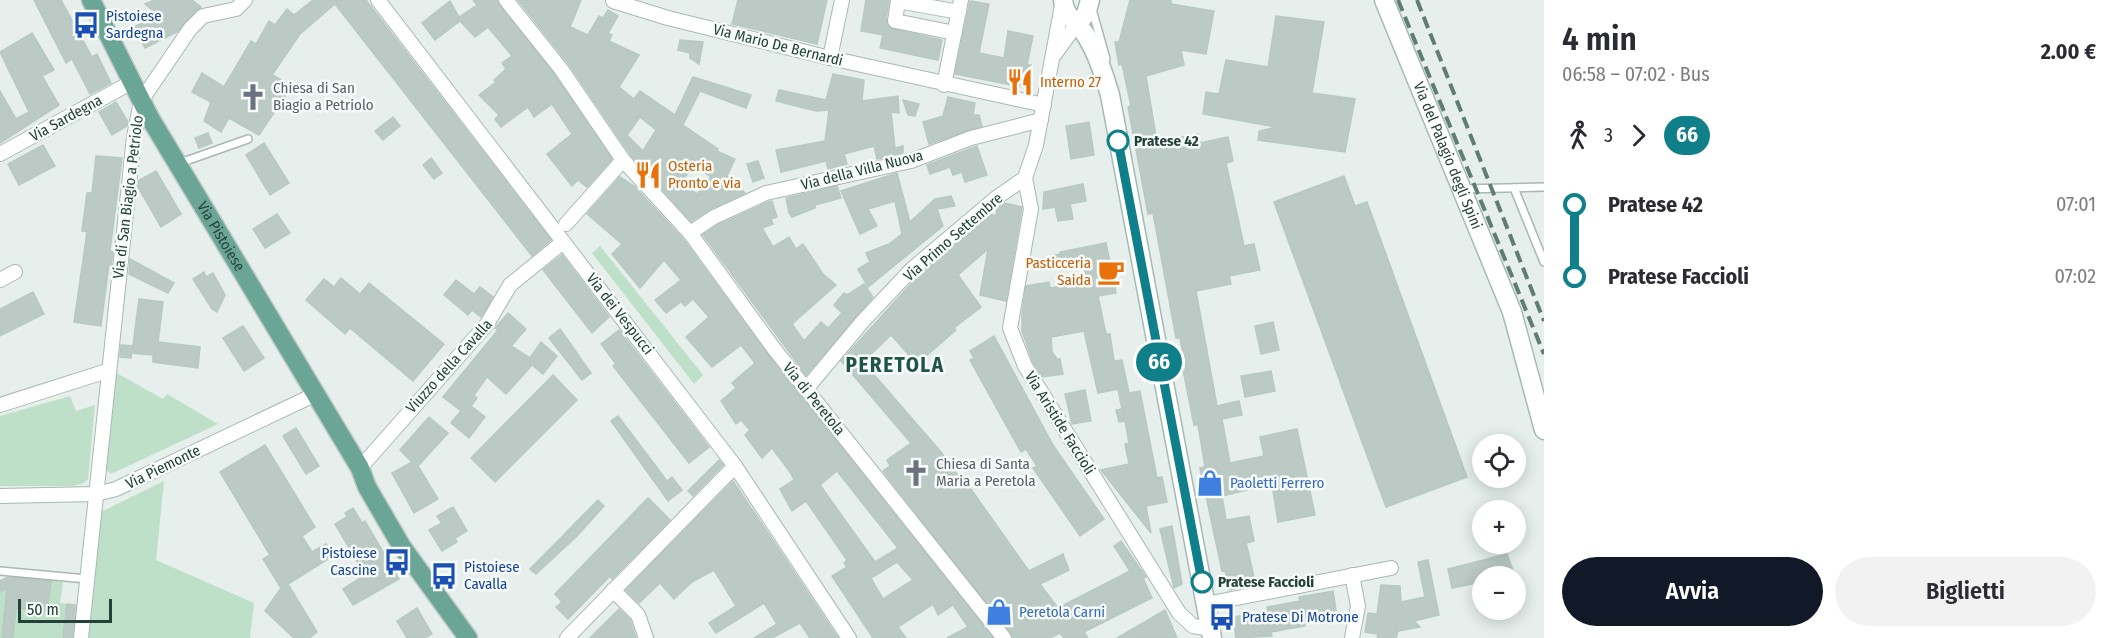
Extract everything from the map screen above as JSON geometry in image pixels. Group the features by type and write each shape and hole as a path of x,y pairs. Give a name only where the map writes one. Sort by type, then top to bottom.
{"main road":[{"name":"Via Pistoiese","path":"91,0 141,102 360,468 367,487 402,547 416,563 439,601 446,621 457,638"},
{"path":"1063,0 1066,14 1094,51 1106,82 1212,633"},
{"name":"Via del Palagio degli Spini","path":"1384,0 1544,389"},
{"path":"1076,25 1085,16 1090,2"},
{"name":"Via del Palagio degli Spini","path":"1512,312 1544,430"},
{"name":"Via Pistoiese","path":"439,601 454,616 468,638"}],"street":[{"name":"Via di San Biagio a Petriolo","path":"81,638 107,371 134,137 141,102 177,47 201,18 234,10 244,0"},
{"name":"Via dei Vespucci","path":"378,0 735,466 849,638"},
{"name":"Via di Peretola","path":"506,0 566,75 623,160 690,233 774,350 807,388 1004,638"},
{"path":"830,58 842,0"},
{"path":"1025,178 1041,120 1063,0"},
{"name":"Via Mario De Bernardi","path":"613,1 668,18 830,58 944,85 1044,105"},
{"path":"944,85 955,33 960,6 899,1 895,21 955,33"},
{"path":"1050,64 1060,43 1076,25"},
{"name":"Via Sardegna","path":"0,154 132,82"},
{"name":"Via della Villa Nuova","path":"690,233 714,217 766,194 911,161 971,138 1041,120"},
{"path":"566,224 623,160"},
{"name":"Via Primo Settembre","path":"807,388 863,321 912,269 996,198 1025,178"},
{"name":"Via Aristide Faccioli","path":"1025,178 1031,209 1010,327 1014,343 1031,376 1179,613 1188,623 1212,633"},
{"name":"Viuzzo della Cavalla","path":"360,468 487,324 510,285 563,242"},
{"path":"0,280 15,272"},
{"path":"0,405 107,371"},
{"name":"Via Piemonte","path":"0,496 96,494 116,489 316,394"},
{"path":"567,638 735,466"},
{"path":"1206,604 1391,568"},
{"path":"1352,638 1358,606 1353,576"},
{"path":"613,590 638,615 646,638"}],"lane":[{"path":"1090,2 1103,44 1106,82"},
{"path":"177,164 248,139"},
{"path":"1461,189 1544,187"},
{"path":"1514,188 1544,262"},
{"path":"0,572 87,579"}],"green space":[{"path":"600,246 703,375 694,384 592,253"},
{"path":"113,371 163,399 167,394 218,424 111,474 104,468"},
{"path":"70,396 76,411 95,405 88,479 82,484 73,486 0,486 0,416"},
{"path":"164,481 156,560 254,603 250,638 87,638 101,512"},
{"path":"13,575 63,582 60,603 79,606 75,638 0,638 0,581"}],"building":[{"path":"34,0 61,0 92,57 97,54 111,83 90,94 72,59 66,63"},
{"path":"154,0 192,0 201,7 177,32 145,48 134,27 158,15 145,4"},
{"path":"313,0 366,0 551,240 532,256 335,4 300,34 272,75 284,81 281,87 286,95 259,135 229,118 221,132 204,121 211,102 192,92 202,73 224,87 251,41 256,44 269,21 275,25 287,9 294,15"},
{"path":"473,0 497,0 554,74 612,159 587,187 578,180 572,186 547,154 572,134 552,104 534,117 528,107 501,127 495,119 499,115 479,95 496,82 494,80 506,69 502,63 512,56 488,27 475,37 460,21 435,40 422,23 450,1 459,17 477,5"},
{"path":"518,0 581,0 570,27 588,35 599,16 603,18 608,10 618,16 608,33 612,35 609,41 639,55 619,87 634,99 640,91 675,115 693,77 751,95 746,108 700,91 683,125 718,149 717,151 735,159 727,176 745,193 710,209 691,221 630,154 568,63","holes":["640,117 656,130 643,151 627,135","694,165 711,177 697,194 682,181"]},
{"path":"738,0 827,0 817,44 732,24"},
{"path":"866,0 889,0 886,20 890,28 942,40 938,60 880,48 883,35 861,31"},
{"path":"1130,0 1171,0 1171,4 1214,11 1206,54 1181,50 1184,65 1146,76 1157,142 1198,134 1200,143 1228,137 1233,161 1226,163 1244,246 1254,244 1260,270 1229,276 1231,284 1196,291 1217,406 1239,401 1242,415 1222,419 1230,463 1264,456 1260,437 1297,429 1315,515 1278,522 1272,484 1222,496 1226,520 1249,516 1254,541 1246,543 1256,585 1229,590 1225,570 1222,571 1200,468 1205,467 1198,425 1194,425 1183,370 1186,369 1180,338 1176,338 1153,213 1148,214 1128,107 1131,106 1115,42 1119,42"},
{"path":"970,1 989,4 979,53 1004,58 1008,31 1033,36 1027,65 1031,65 1027,88 955,74"},
{"path":"1276,16 1324,22 1312,93 1355,99 1345,152 1258,140 1259,131 1276,127 1203,114 1206,92 1219,94 1226,60 1268,67"},
{"path":"32,33 54,70 42,76 59,105 0,143 0,91 16,119 29,112 0,52"},
{"path":"680,40 703,42 699,64 690,58 690,53 678,50"},
{"path":"833,74 864,80 862,101 898,96 899,113 891,112 895,148 903,146 903,153 877,159 874,146 844,154 847,164 828,169 826,161 781,172 776,150 825,141 829,110 816,111 776,101 779,90 826,100"},
{"path":"948,97 975,103 973,115 979,115 982,126 929,144 923,122 943,116"},
{"path":"903,100 919,104 915,116 908,115"},
{"path":"116,102 128,122 127,126 112,135 99,112"},
{"path":"393,117 400,126 383,140 375,131"},
{"path":"1089,122 1094,155 1071,159 1066,126"},
{"path":"208,133 212,143 199,148 195,138"},
{"path":"264,143 289,183 270,195 246,155"},
{"path":"43,145 55,166 19,185 8,164"},
{"path":"977,146 987,175 965,182 962,172 953,175 950,167 930,174 927,165"},
{"path":"96,156 122,158 110,251 113,252 111,265 109,264 101,326 74,322 87,232 82,231 87,193 92,193"},
{"path":"431,158 442,173 434,179 423,165"},
{"path":"758,161 764,178 753,182 747,164"},
{"path":"156,171 181,214 161,227 138,187 138,181"},
{"path":"897,173 910,222 935,199 951,196 955,206 937,209 943,226 868,287 858,269 870,262 866,253 889,244 902,234 895,201 868,209 877,226 860,234 841,191"},
{"path":"1344,176 1355,206 1367,202 1467,477 1386,507 1274,202"},
{"path":"620,177 634,186 683,239 768,355 993,638 947,638 968,627 953,605 938,615 933,604 898,627 906,638 873,638 832,576 847,567 844,563 847,560 806,501 792,511 780,489 794,480 790,472 772,448 762,458 745,435 750,430 741,420 736,424 721,401 736,388 732,383 755,363 741,345 712,367 686,337 709,317 693,299 685,306 681,302 666,313 655,300 681,280 664,260 640,288 612,254 622,244 587,214","holes":["837,471 898,548 875,562 820,485","897,562 913,580 883,599 871,578"]},
{"path":"1083,184 1086,201 1070,204 1073,219 1058,221 1055,207 1043,209 1044,192"},
{"path":"837,186 841,198 815,205 815,208 792,217 789,213 786,198"},
{"path":"772,201 777,217 771,219 773,224 762,228 773,247 789,237 796,249 803,244 823,274 836,285 792,324 804,341 821,322 828,328 842,313 834,305 844,293 847,295 864,284 873,297 806,375 703,235 718,225 760,206 762,208 761,205"},
{"path":"1004,203 1022,207 1006,301 980,295 988,249 958,275 981,307 954,328 956,330 917,364 891,335 863,362 941,452 961,480 963,478 1029,571 1063,554 1069,570 1040,584 1058,608 1130,571 1114,546 1121,541 1146,577 1143,578 1152,598 1084,632 1088,638 1064,638 1060,633 1050,638 1013,638 883,471 890,466 887,460 911,443 841,361 918,276 991,214 996,216 997,209"},
{"path":"277,214 290,233 265,248 253,229"},
{"path":"1106,243 1116,293 1098,296 1106,334 1110,334 1114,361 1122,360 1129,393 1140,391 1157,478 1162,477 1167,502 1146,506 1151,533 1101,470 1129,464 1125,444 1129,443 1125,421 1119,422 1116,410 1122,409 1118,389 1098,393 1084,331 1051,337 1052,352 1057,359 1060,359 1063,374 1042,377 1033,362 1022,331 1026,286 1049,282 1050,288 1087,281 1083,261 1038,269 1036,260 1060,254 1060,252"},
{"path":"562,255 609,317 592,333 543,270"},
{"path":"130,259 174,283 168,293 129,274"},
{"path":"204,272 206,277 213,273 225,295 217,312 212,309 193,279"},
{"path":"341,278 360,294 369,283 444,344 413,381 350,328 345,334 306,300 324,279 334,287"},
{"path":"456,280 474,294 480,287 493,297 481,317 472,310 468,315 444,295"},
{"path":"33,292 44,314 0,336 0,309"},
{"path":"139,299 163,302 158,342 200,347 198,368 153,362 153,355 132,353"},
{"path":"508,313 526,329 511,346 530,358 541,342 557,356 543,374 532,365 506,394 487,377 474,395 477,398 471,406 485,417 469,438 451,423 461,411 443,397 498,330 495,328"},
{"path":"1273,322 1279,350 1261,354 1255,326"},
{"path":"243,326 264,358 244,371 223,338"},
{"path":"560,329 591,373 582,380 549,338"},
{"path":"619,330 709,447 689,463 613,366 616,364 601,344"},
{"path":"994,336 1053,445 1104,519 1080,536 1033,468 1037,466 1026,449 1021,452 970,360 974,358 970,351"},
{"path":"121,345 133,346 131,358 120,357"},
{"path":"1271,371 1275,391 1245,397 1241,376"},
{"path":"553,375 577,400 495,482 471,458"},
{"path":"1085,390 1091,421 1072,424 1065,394"},
{"path":"618,416 667,481 672,477 682,490 668,501 611,421"},
{"path":"429,417 448,433 418,466 438,499 414,513 392,473 412,462 400,450"},
{"path":"296,428 319,466 306,474 283,436"},
{"path":"265,445 315,527 302,536 312,552 326,544 333,556 288,584 317,632 309,638 294,638 265,611 281,588 263,559 270,555 220,472"},
{"path":"719,460 723,465 693,496 688,491"},
{"path":"733,481 838,638 810,638 800,623 772,638 754,638 777,624 764,603 716,633 709,623 736,606 714,570 692,582 674,599 660,583 639,603 626,590"},
{"path":"648,498 670,520 612,579 610,576 568,619 556,607 562,602 555,594"},
{"path":"598,500 604,506 577,536 536,574 530,569"},
{"path":"453,507 467,531 455,538 457,542 442,551 429,530 442,523 437,516"},
{"path":"353,508 362,523 365,521 399,579 353,605 343,589 365,575 335,524 347,517 345,513"},
{"path":"1172,526 1182,584 1174,588 1160,529"},
{"path":"1507,554 1511,566 1472,566 1472,584 1452,588 1448,569"},
{"path":"1428,560 1439,615 1414,621 1420,627 1398,631 1396,638 1377,638 1378,634 1365,632 1368,613 1377,614 1381,585 1400,586 1401,602 1425,597 1418,562"},
{"path":"8,577 51,581 47,611 16,608 13,638 2,638 7,589 0,592 0,581"},
{"path":"1333,591 1337,616 1304,622 1305,626 1271,632 1272,636 1236,638 1233,617 1268,611 1267,607 1300,601 1299,597"},
{"path":"67,604 75,605 72,638 63,638"},
{"path":"417,608 432,634 425,638 407,638 397,621"},
{"path":"619,609 630,620 636,638 590,638"},
{"path":"1165,610 1177,638 1117,638"}],"railway":[{"path":"1398,0 1544,354"},
{"path":"1417,0 1544,321"}],"bus line":[{"name":"66","path":"1118,141 1202,582"}],"place":[{"name":"Pistoiese Sardegna","path":"86,25"},
{"name":"Interno 27","path":"1020,82"},
{"name":"Chiesa di San Biagio a Petriolo","path":"253,97"},
{"name":"Pratese 42","path":"1118,141"},
{"name":"Osteria Pronto e via","path":"648,175"},
{"name":"Pasticceria Saida","path":"1111,272"},
{"name":"Chiesa di Santa Maria a Peretola","path":"916,473"},
{"name":"Paoletti Ferrero","path":"1210,483"},
{"name":"Pistoiese Cascine","path":"397,562"},
{"name":"Pistoiese Cavalla","path":"444,576"},
{"name":"Pratese Faccioli","path":"1202,582"},
{"name":"Peretola Carni","path":"999,612"},
{"name":"Pratese Di Motrone","path":"1222,617"}],"district":[{"name":"PERETOLA","path":"895,365"}]}
